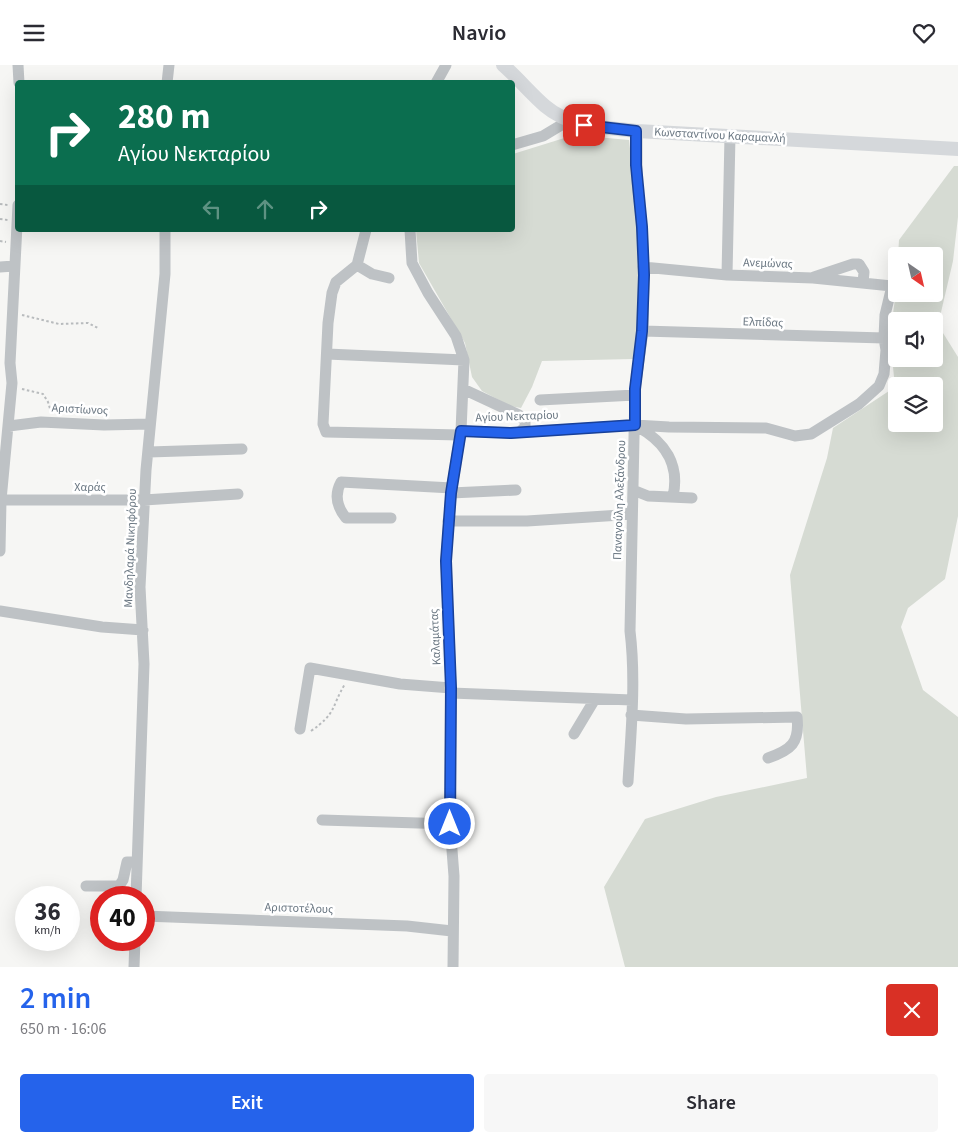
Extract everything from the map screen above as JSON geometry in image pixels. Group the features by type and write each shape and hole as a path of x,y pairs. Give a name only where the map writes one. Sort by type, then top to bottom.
{"main road":[{"name":"Κωνσταντίνου Καραμανλή","path":"504,65 545,105 568,121 584,125 636,131 958,149"}],"street":[{"path":"18,65 19,80"},
{"path":"167,80 169,65"},
{"path":"438,80 446,65"},
{"path":"515,144 543,136 568,121"},
{"name":"Παναγούλη Αλεξάνδρου","path":"628,782 632,700 632,648 630,631 635,395 642,331 643,267 642,227 636,165 636,131"},
{"path":"727,275 730,136"},
{"path":"0,551 1,497 6,422 12,383 10,363 16,232"},
{"name":"Μανδηλαρά Νικηφόρου","path":"136,886 144,664 140,587 150,424 166,274 165,232"},
{"path":"365,232 357,265 336,282 332,293 327,354 464,359"},
{"name":"Καλαμάτας","path":"410,232 412,263 428,293 456,336 464,359 461,433 448,521 446,561 451,691 450,824 454,876 453,967"},
{"path":"813,278 853,264 860,264 864,272 864,283"},
{"path":"357,265 372,273 390,278"},
{"path":"0,267 14,266"},
{"name":"Ανεμώνας","path":"643,267 727,275 813,278 888,286"},
{"name":"Αγίου Νεκταρίου","path":"327,354 323,424 326,432 492,433 635,425 766,427 795,436 811,434 859,404 879,386 884,374 886,350 884,338 885,315 888,303"},
{"path":"0,326 12,327"},
{"name":"Ελπίδας","path":"642,331 884,338"},
{"path":"464,389 519,415 525,421 525,427 521,431"},
{"path":"540,400 635,395"},
{"name":"Αριστίωνος","path":"6,422 55,421 104,425 150,424"},
{"path":"635,425 651,435 664,447 672,461 676,484 673,496"},
{"path":"149,452 242,449"},
{"path":"391,518 346,518 337,500 337,489 341,482 452,491 516,490"},
{"path":"633,490 648,495 692,498"},
{"name":"Χαράς","path":"1,497 144,500 238,494"},
{"path":"448,521 527,521 621,515 632,512"},
{"path":"0,611 102,627 143,631"},
{"path":"300,729 310,668 451,691 632,700"},
{"path":"574,733 595,699"},
{"path":"631,715 686,719 797,717 798,732 795,743 782,753 768,758"},
{"path":"322,820 450,824"},
{"path":"86,886 119,887 123,880 127,863 137,862"},
{"name":"Αριστοτέλους","path":"155,916 407,926 452,931"},
{"path":"134,967 135,951"}],"path":[{"path":"13,311 59,324 88,323 98,328"},
{"path":"12,383 17,387 43,394 55,421"},
{"path":"300,729 310,731 325,721 334,710 342,688 350,675"}],"shaded area":[{"path":"574,135 629,140 634,183 639,268 637,353 633,359 542,361 521,408 510,406 482,391 472,377 465,343 419,263 416,232 515,232 515,153"},
{"path":"954,166 958,166 958,217 953,261 941,312 893,312 894,303 943,302 943,247 899,247 899,240"},
{"path":"943,333 958,357 958,516 945,579 908,608 901,627 923,690 958,717 958,967 625,967 604,887 645,819 716,797 807,778 790,575 827,458 833,428 888,392 888,432 943,432 943,377 894,377 893,367 943,367"}],"route":[{"path":"450,824 451,688 446,561 451,493 461,431 511,433 635,425 635,389 642,331 644,275 636,165 636,131 584,125"}]}
